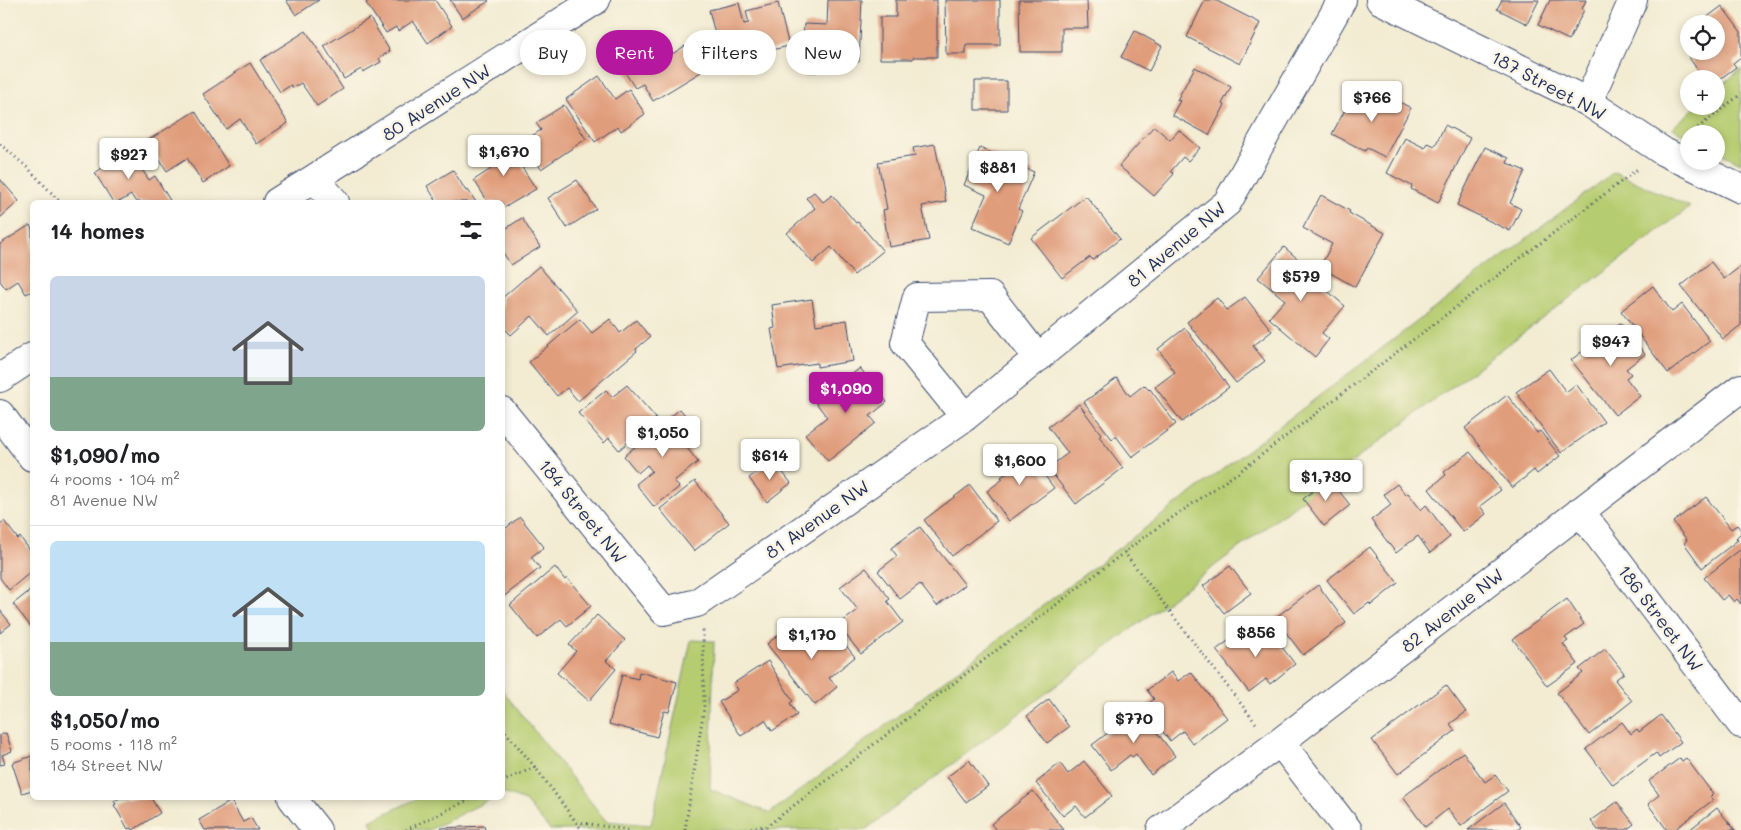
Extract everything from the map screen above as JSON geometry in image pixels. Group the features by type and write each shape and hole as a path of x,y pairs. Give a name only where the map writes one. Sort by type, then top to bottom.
{"street":[{"name":"80 Avenue NW","path":"280,200 596,0"},
{"name":"81 Avenue NW","path":"664,611 697,603 965,417 1227,203 1342,0"},
{"name":"187 Street NW","path":"1380,0 1588,102 1664,152 1741,189"},
{"path":"1588,102 1633,0"},
{"path":"316,179 333,200"},
{"path":"965,417 905,343 917,297 990,296 1038,358"},
{"path":"0,378 30,358"},
{"name":"82 Avenue NW","path":"1161,830 1277,744 1741,388"},
{"path":"0,414 30,454"},
{"name":"184 Street NW","path":"505,415 664,611"},
{"name":"186 Street NW","path":"1580,512 1741,724"},
{"path":"1277,744 1348,830"},
{"path":"294,800 316,830"}],"path":[{"path":"1701,125 1741,94"},
{"path":"0,144 28,168 58,200"},
{"path":"762,830 1124,552 1243,468 1631,174 1664,152"},
{"path":"1124,552 1277,744"},
{"path":"685,830 704,708 704,633 697,603"},
{"path":"505,732 535,767 582,830"},
{"path":"505,781 535,767"},
{"path":"406,830 468,800"},
{"path":"576,822 628,830"},
{"path":"736,830 765,826"}],"green space":[{"path":"1741,69 1741,163 1725,155 1725,125 1680,125 1680,132 1672,128 1687,115 1725,115 1725,82"},
{"path":"1614,172 1690,207 865,830 550,830 525,801 505,794 505,694 606,821 651,825 691,640 714,641 710,789 770,813"},
{"path":"414,800 489,800 429,830 375,830 370,821"}],"building":[{"path":"286,0 319,0 296,15"},
{"path":"370,0 435,0 452,26 428,43 413,21 398,31 396,27 386,33 366,3"},
{"path":"450,0 488,0 489,1 462,18"},
{"path":"828,0 862,0 860,41 860,30 804,30 804,24 827,25"},
{"path":"896,0 937,0 937,57 880,59 880,17 896,17"},
{"path":"945,0 1000,0 1000,45 966,45 966,54 946,54"},
{"path":"1019,0 1087,0 1088,28 1062,28 1062,52 1020,52"},
{"path":"1205,0 1215,0 1260,23 1240,64 1187,37"},
{"path":"1502,0 1539,0 1527,24 1497,9"},
{"path":"1550,0 1586,0 1582,9 1584,10 1569,40 1538,25"},
{"path":"739,3 744,24 749,23 746,11 778,3 786,34 786,47 776,49 776,30 714,30 709,10"},
{"path":"1722,6 1741,32 1741,57 1733,63 1736,67 1725,75 1725,70 1698,70 1691,60 1725,60 1725,15 1710,15"},
{"path":"370,18 390,51 379,58 381,62 363,72 361,69 344,79 324,46"},
{"path":"306,31 343,89 317,106 301,83 293,88 291,85 280,92 260,60"},
{"path":"1135,31 1162,46 1149,71 1121,57"},
{"path":"683,47 683,75 696,75 653,101 643,84 635,88 627,75 673,75 673,53"},
{"path":"250,63 288,123 256,144 240,119 226,129 203,94"},
{"path":"1195,67 1231,87 1222,104 1225,105 1209,135 1172,115 1180,101 1177,100"},
{"path":"599,76 615,99 629,89 645,114 621,131 618,126 595,142 566,99"},
{"path":"975,81 1007,81 1007,110 975,110"},
{"path":"1381,92 1411,108 1385,157 1367,148 1365,151 1332,134 1354,93 1375,104"},
{"path":"564,105 586,139 541,169 523,142 541,130 536,123"},
{"path":"195,111 229,166 203,183 187,158 167,171 147,141"},
{"path":"1445,125 1470,138 1438,203 1411,189 1412,186 1387,173 1405,138 1425,148 1428,143 1435,146"},
{"path":"1154,126 1170,140 1179,130 1200,148 1188,161 1183,157 1171,171 1174,174 1154,196 1119,166"},
{"path":"504,139 536,189 505,207 505,200 487,200 474,180 491,169 481,154"},
{"path":"935,144 946,202 922,206 929,240 889,247 883,210 887,209 878,162 915,156 913,148"},
{"path":"1485,147 1509,158 1507,163 1525,171 1510,203 1521,209 1510,231 1457,205"},
{"path":"980,148 1034,172 1018,209 1022,211 1008,243 972,227 986,195 964,185"},
{"path":"129,150 149,180 155,176 170,200 135,200 131,195 122,200 112,200 95,173 105,166 100,159 113,151 117,158"},
{"path":"453,170 466,191 468,190 475,200 436,200 427,186"},
{"path":"0,179 19,201 0,218"},
{"path":"577,180 596,209 567,228 548,198"},
{"path":"814,192 823,202 832,195 883,251 854,275 831,247 813,263 787,233 815,208 806,198"},
{"path":"1321,195 1385,233 1355,287 1320,267 1332,244 1303,228"},
{"path":"1086,196 1120,239 1093,260 1090,257 1062,278 1031,238"},
{"path":"522,218 540,247 511,265 505,256 505,229"},
{"path":"30,225 30,292 26,294 18,281 6,289 0,281 0,244"},
{"path":"1284,247 1313,272 1310,276 1345,306 1322,333 1329,339 1315,357 1269,318 1285,300 1258,278"},
{"path":"1711,262 1724,279 1741,266 1741,325 1723,339 1681,286"},
{"path":"539,266 578,311 549,336 532,316 511,335 505,329 505,295"},
{"path":"1653,286 1672,312 1682,304 1710,341 1668,373 1621,311"},
{"path":"1245,297 1272,331 1253,346 1265,361 1236,383 1187,322 1217,298 1227,310"},
{"path":"812,299 816,325 847,320 853,361 817,367 817,363 778,369 771,329 775,328 772,305"},
{"path":"580,319 592,333 610,319 620,333 636,320 650,337 636,349 637,351 578,401 567,388 557,396 529,362"},
{"path":"1620,323 1645,354 1626,369 1631,374 1626,378 1640,396 1615,415 1571,360"},
{"path":"1185,328 1229,387 1182,422 1155,387 1175,372 1158,349"},
{"path":"860,368 887,402 870,416 876,423 828,461 805,434 827,417 816,403"},
{"path":"1549,369 1566,392 1576,384 1604,422 1561,453 1516,392"},
{"path":"1117,378 1130,396 1144,385 1150,389 1176,424 1132,457 1116,436 1112,439 1084,402"},
{"path":"627,385 656,418 619,450 609,438 604,443 578,413 606,390 612,397"},
{"path":"1507,395 1537,433 1540,431 1560,456 1537,474 1534,470 1512,488 1465,428"},
{"path":"1079,404 1101,434 1099,436 1123,468 1076,504 1048,468 1068,453 1048,427"},
{"path":"680,409 695,427 680,439 698,462 674,481 679,487 654,507 636,484 652,471 647,465 638,473 624,456"},
{"path":"1025,449 1054,488 1009,521 987,491 1003,479 1001,477 1007,473 1002,466"},
{"path":"1470,452 1501,490 1480,506 1486,514 1463,532 1429,489 1446,475 1444,472"},
{"path":"773,460 791,483 767,502 749,478"},
{"path":"1329,478 1350,505 1324,526 1303,499"},
{"path":"695,481 729,523 694,551 660,509"},
{"path":"1397,484 1406,495 1408,493 1421,510 1426,505 1450,537 1430,553 1418,536 1396,553 1371,520 1391,505 1384,494"},
{"path":"970,485 997,521 952,556 924,520"},
{"path":"1706,497 1731,529 1737,525 1741,533 1736,538 1738,540 1702,568 1684,543 1687,540 1673,522"},
{"path":"520,517 544,547 531,557 540,568 505,596 505,529"},
{"path":"4,521 30,550 30,573 9,590 0,578 0,524"},
{"path":"920,527 965,585 937,606 920,584 900,599 878,571 897,556 891,548"},
{"path":"1370,547 1398,583 1371,605 1369,603 1354,614 1327,580"},
{"path":"1741,549 1741,604 1737,599 1734,602 1728,595 1722,600 1704,578"},
{"path":"1230,566 1251,593 1224,613 1203,586"},
{"path":"555,567 591,606 567,626 561,619 537,638 510,605"},
{"path":"866,568 890,599 887,601 903,622 861,654 838,625 858,610 840,587"},
{"path":"1318,585 1346,623 1303,655 1275,618"},
{"path":"30,591 30,625 13,604"},
{"path":"1567,599 1584,624 1565,638 1568,641 1563,644 1578,664 1547,686 1513,639"},
{"path":"0,610 11,624 0,633"},
{"path":"597,615 625,640 606,661 616,669 589,701 557,673 576,651 569,645"},
{"path":"792,624 807,643 813,638 816,642 833,629 855,657 829,678 837,687 815,705 767,644"},
{"path":"1264,624 1295,664 1270,684 1266,679 1249,692 1216,650 1232,638 1237,645"},
{"path":"1605,649 1624,673 1615,680 1632,701 1589,735 1557,693 1583,673 1579,669"},
{"path":"768,661 793,701 790,703 797,715 772,731 765,720 741,736 719,702 738,690 734,683"},
{"path":"639,672 677,682 669,712 664,711 657,737 609,724 622,675 638,679"},
{"path":"1171,672 1178,681 1191,672 1227,718 1193,744 1183,731 1170,741 1144,708 1154,699 1147,690"},
{"path":"1446,685 1466,712 1450,724 1455,731 1398,774 1372,740"},
{"path":"1049,699 1069,727 1047,743 1027,716"},
{"path":"1139,709 1175,756 1151,775 1136,754 1132,757 1130,755 1111,770 1092,745"},
{"path":"1661,715 1681,742 1659,758 1656,753 1613,785 1586,749 1622,722 1631,734 1637,729 1639,732"},
{"path":"6,733 12,751 2,755 5,764 0,765 0,735"},
{"path":"1463,752 1485,782 1495,775 1508,791 1461,826 1448,809 1425,827 1403,797"},
{"path":"30,757 30,791 22,793 12,763"},
{"path":"1680,758 1682,761 1686,758 1713,794 1710,797 1713,800 1674,830 1667,830 1648,804 1659,795 1649,781"},
{"path":"969,760 988,786 966,802 947,777"},
{"path":"1084,761 1112,796 1085,817 1076,806 1063,816 1036,783 1060,763 1068,774"},
{"path":"1033,791 1064,830 996,830 991,824"},
{"path":"152,800 160,813 133,830 128,829 114,805 116,804 114,801"},
{"path":"231,801 243,822 251,818 258,830 205,830 199,820"},
{"path":"1617,802 1634,824 1626,830 1598,830 1591,821"},
{"path":"1504,803 1521,827 1517,830 1468,830"},
{"path":"1717,808 1735,830 1689,830"},
{"path":"484,826 485,830 441,830 441,828"}]}
